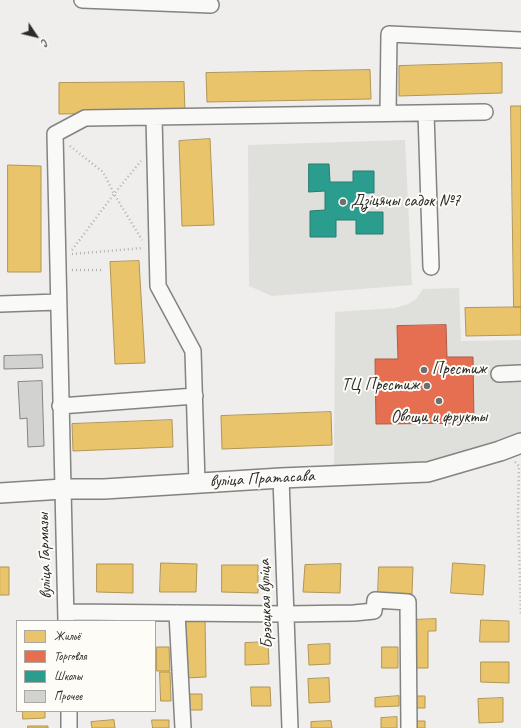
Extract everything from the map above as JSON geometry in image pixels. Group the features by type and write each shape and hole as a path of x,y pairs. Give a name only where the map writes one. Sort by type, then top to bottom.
{"main road":[{"name":"вуліца Пратасава","path":"0,493 63,489 104,490 281,478 428,472 500,451 517,451"}],"street":[{"path":"82,0 211,4"},
{"path":"388,113 389,34 521,40"},
{"path":"55,134 85,118 485,112"},
{"path":"426,113 431,267"},
{"path":"154,117 152,247 158,286 193,351 197,483"},
{"name":"вуліца Гармазы","path":"55,134 66,617"},
{"path":"0,304 58,302"},
{"path":"499,374 521,373"},
{"path":"60,406 195,396"},
{"name":"Брэсцкая вуліца","path":"281,478 290,728"},
{"path":"66,617 177,613 354,613 374,611 375,600 408,602 409,728"},
{"path":"177,613 182,728"},
{"path":"69,712 69,728"}],"path":[{"path":"55,134 103,172 114,194 152,247"},
{"path":"152,247 70,254 114,194 154,144"},
{"path":"57,270 104,270"},
{"path":"517,451 520,466 518,515 521,616"}],"shaded area":[{"path":"405,140 412,285 272,296 249,286 248,145"},
{"path":"459,288 461,341 521,340 521,434 425,466 334,469 335,312 395,308 408,304 416,299 423,289"}],"building: Жильё":[{"path":"502,63 502,93 399,96 399,66"},
{"path":"370,70 371,99 207,102 206,73"},
{"path":"184,82 185,112 59,114 59,83"},
{"path":"511,106 521,106 521,307 514,307"},
{"path":"210,139 214,225 182,226 179,141"},
{"path":"8,165 41,166 41,272 8,272"},
{"path":"139,261 145,363 115,364 110,262"},
{"path":"521,307 521,335 466,336 465,308"},
{"path":"331,412 332,445 222,449 221,416"},
{"path":"172,420 173,447 73,451 72,424"},
{"path":"161,563 197,564 196,592 160,592"},
{"path":"453,563 485,565 483,595 451,593"},
{"path":"97,564 133,564 133,593 97,592"},
{"path":"341,564 340,593 303,592 305,565"},
{"path":"222,565 258,565 258,593 222,592"},
{"path":"0,567 9,567 9,595 0,595"},
{"path":"379,567 413,567 412,594 378,594"},
{"path":"436,619 436,631 428,631 428,668 413,668 412,620"},
{"path":"185,620 205,620 206,677 186,678"},
{"path":"481,620 509,621 509,642 480,642"},
{"path":"268,642 269,664 245,665 245,643"},
{"path":"330,644 330,664 309,665 308,645"},
{"path":"157,647 169,647 170,671 157,671"},
{"path":"382,647 398,647 398,668 382,668"},
{"path":"481,662 509,662 509,683 481,682"},
{"path":"160,672 170,672 171,701 161,701"},
{"path":"329,678 330,702 309,703 308,679"},
{"path":"251,687 270,687 271,706 252,706"},
{"path":"189,694 202,694 202,710 189,710"},
{"path":"399,696 399,706 375,707 375,698"},
{"path":"411,696 425,696 425,708 411,708"},
{"path":"503,698 503,722 479,723 478,699"},
{"path":"23,712 45,712 45,718 23,719"},
{"path":"397,717 397,728 381,728 381,718"},
{"path":"114,720 115,728 92,728 91,722"},
{"path":"152,720 169,720 169,728 153,728"},
{"path":"331,721 332,728 311,728 311,722"},
{"path":"413,721 425,721 425,728 413,728"},
{"path":"28,726 48,726 48,728 28,728"}],"building: Торговля":[{"name":"Престиж","path":"446,325 447,357 473,357 474,423 376,424 375,359 398,359 397,326"}],"building: Школы":[{"name":"Дзіцячы садок №7","path":"309,164 329,164 330,182 353,182 353,171 374,171 374,193 361,193 361,212 383,212 383,234 356,234 356,220 336,220 336,237 310,237 310,211 325,210 325,191 309,192"}],"building: Прочее":[{"path":"42,355 43,368 4,369 4,356"},
{"path":"42,381 44,446 28,447 27,418 20,419 18,382"}],"place":[{"name":"Дзіцячы садок №7","path":"343,202"},
{"name":"Престиж","path":"424,370"},
{"name":"ТЦ Престиж","path":"427,386"},
{"name":"Овощи и фрукты","path":"439,401"}]}
